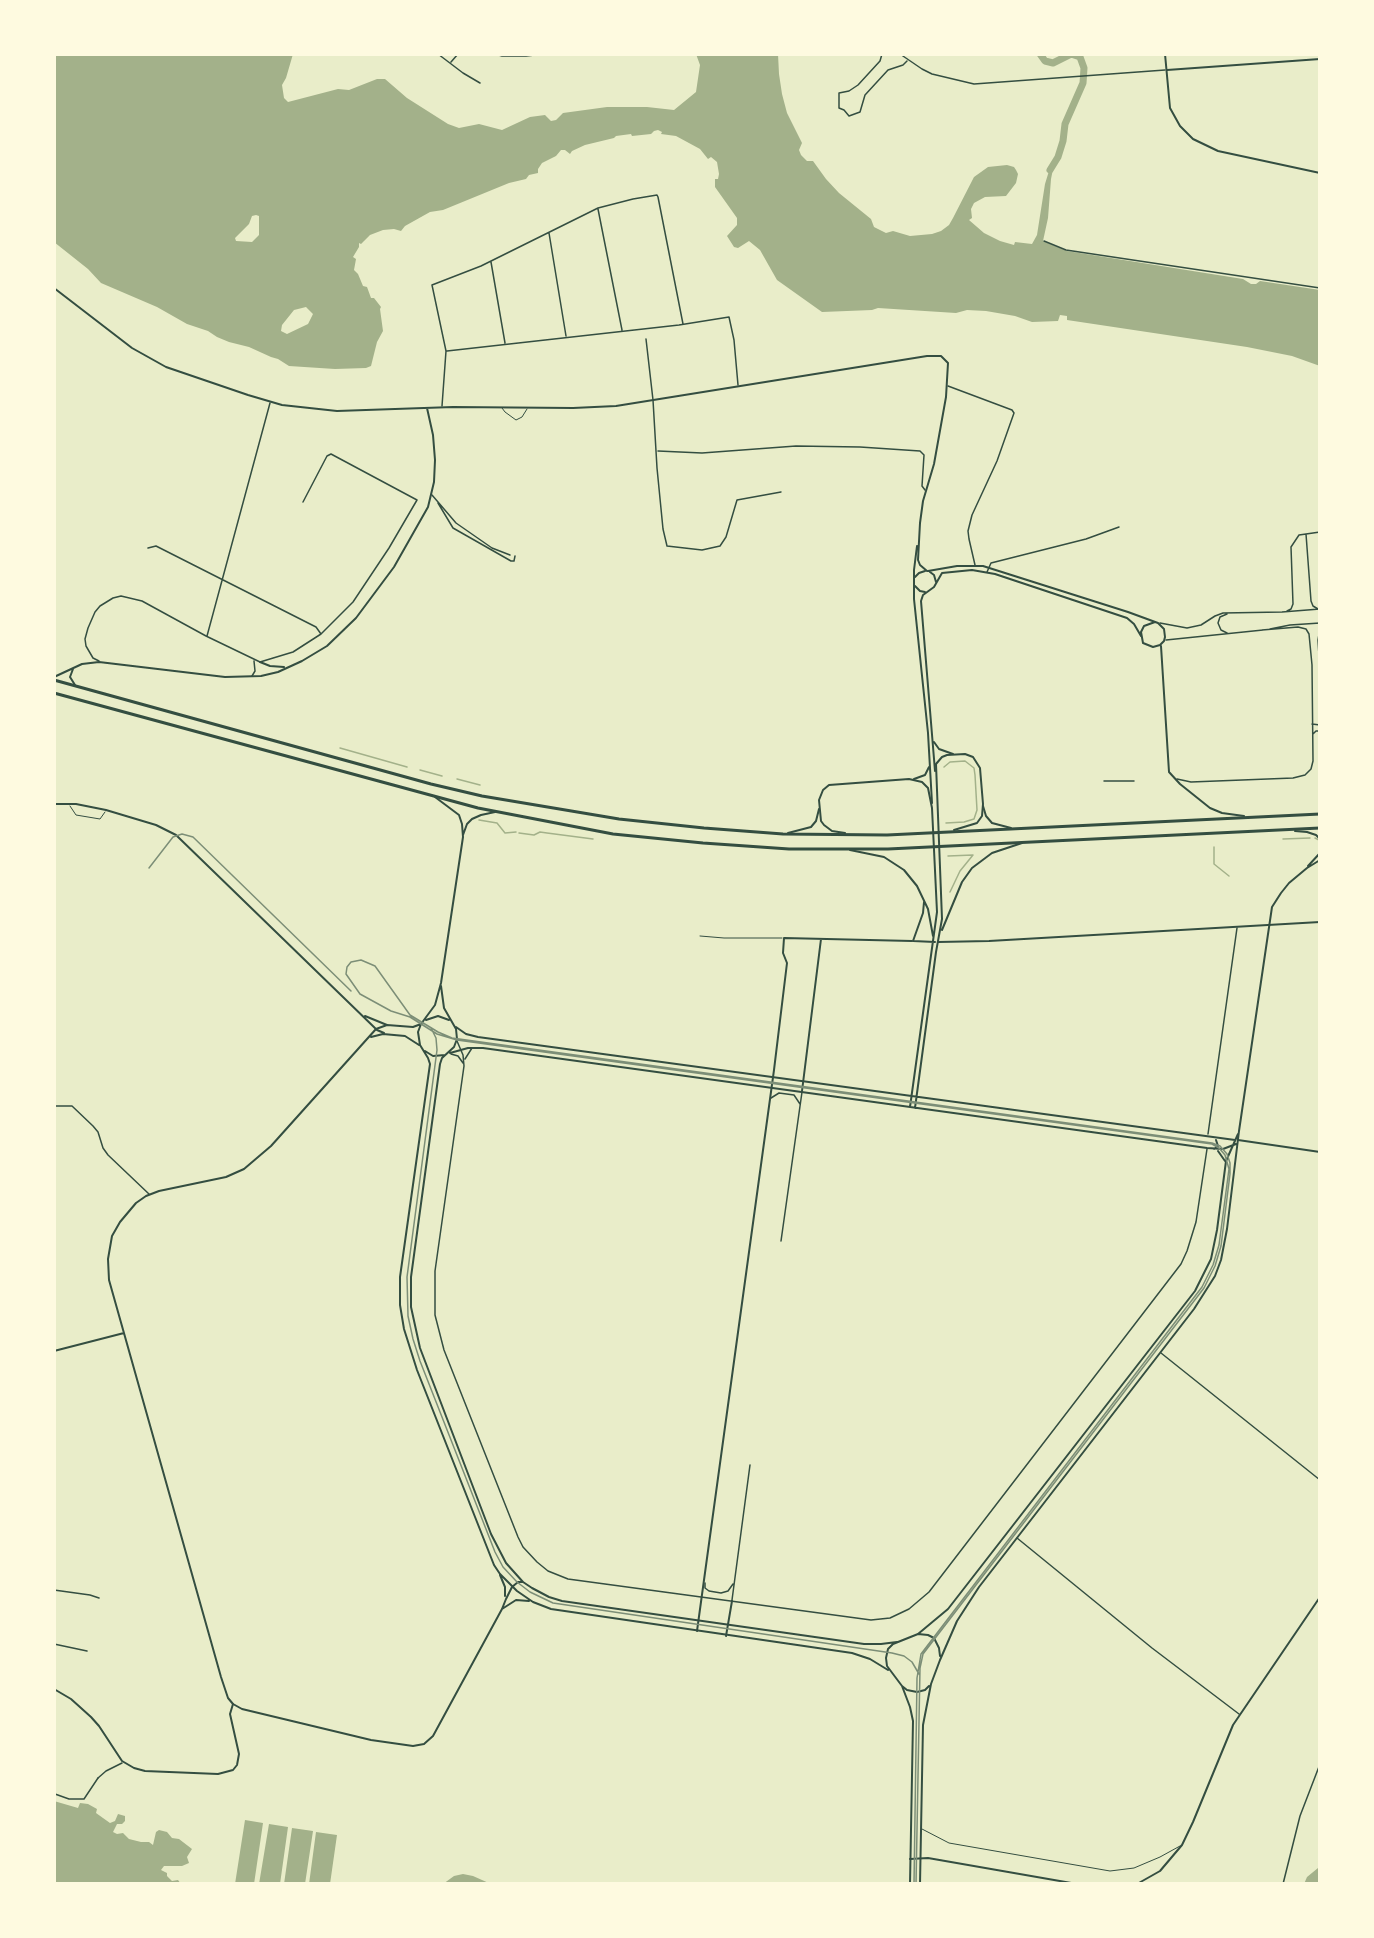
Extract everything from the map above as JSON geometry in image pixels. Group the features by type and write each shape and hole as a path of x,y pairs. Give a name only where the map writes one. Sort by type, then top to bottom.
{"highway":[{"path":"54,679 431,784 482,796 619,819 783,834 854,835 942,833 1320,814"},
{"path":"54,693 477,808 613,834 764,848 847,850 1320,828"}],"main road":[{"path":"1165,54 1169,102 1180,126 1193,139 1218,151 1320,173"},
{"path":"1166,70 1320,58"},
{"path":"54,288 109,331 150,359 186,374 270,402 299,408 337,411 453,407 605,407 937,355 945,358 948,363 947,386 934,464 921,510 918,560 920,565 934,575 936,582"},
{"path":"54,679 74,669 99,662 216,676 251,677 268,675 316,654 341,635 356,618 394,567 422,520 432,495 434,482 435,450 427,408"},
{"path":"915,1108 936,942 937,912 929,761 914,599 914,570 919,534"},
{"path":"927,592 918,589 915,581 919,573 945,567 975,565 988,567 1156,623 1164,629 1166,637 1160,650 1168,765 1174,778 1215,810 1230,815 1256,817"},
{"path":"939,936 942,919 941,875 933,739 921,601 923,595 934,587 942,573 972,570 987,572 1126,618 1134,624 1143,643 1149,647 1157,647 1163,642"},
{"path":"1141,636 1144,626 1156,623"},
{"path":"260,662 270,666 287,667"},
{"path":"74,669 70,678 78,687"},
{"path":"933,739 939,749 953,754 969,755 978,764 981,772 982,816 977,823 963,829 942,833"},
{"path":"935,771 938,760 953,754"},
{"path":"854,835 832,831 821,821 819,800 823,790 833,784 916,779 925,775 929,761"},
{"path":"909,779 926,784 932,808"},
{"path":"361,1013 387,1025 413,1028 424,1021 435,1005 441,983 462,824 459,815 435,797"},
{"path":"54,804 69,803 106,810 156,825 176,835 376,1029 386,1034"},
{"path":"983,804 986,816 992,823 1014,829"},
{"path":"783,834 811,827 816,821 819,808"},
{"path":"462,837 466,826 472,819 496,812"},
{"path":"1289,830 1307,832 1320,839"},
{"path":"910,1107 936,942 947,916 967,874 979,861 992,853 1022,843"},
{"path":"847,850 875,854 892,861 910,876 923,898 936,942"},
{"path":"888,1670 886,1662 890,1646 918,1634 941,1617 1195,1291 1207,1269 1215,1246 1225,1166 1239,1131 1272,907 1289,884 1320,853"},
{"path":"1307,868 1320,860"},
{"path":"913,941 924,909 923,898"},
{"path":"937,912 939,918 942,919"},
{"path":"942,919 947,916"},
{"path":"696,1631 771,1098 787,963 783,953 784,938 989,941 1320,922"},
{"path":"802,1091 821,939"},
{"path":"441,983 444,1006 451,1021 462,1032 478,1037 1226,1139 1235,1143 1320,1152"},
{"path":"424,1021 438,1016 451,1021"},
{"path":"421,1024 418,1036 430,1064 400,1277 402,1317 407,1341 421,1381 488,1553 500,1574 506,1599"},
{"path":"387,1025 376,1029 271,1146 244,1169 226,1177 150,1194 134,1204 112,1236 108,1252 109,1280 228,1700 233,1704 242,1709 371,1740 421,1746 433,1736 512,1587 518,1582 523,1582"},
{"path":"454,1025 458,1035 457,1040 454,1048 441,1061 439,1067 411,1277 412,1315 422,1354 496,1546 506,1563 523,1582 559,1601 864,1644 897,1642"},
{"path":"366,1040 376,1034 386,1034 409,1038 433,1056 472,1047 1214,1149 1235,1143"},
{"path":"1213,1138 1218,1145 1214,1149"},
{"path":"920,1884 923,1725 931,1684 951,1632 964,1609 1017,1538 1207,1290 1219,1268 1225,1245 1237,1152 1235,1143"},
{"path":"1235,1143 1237,1152"},
{"path":"1214,1149 1221,1154 1225,1166"},
{"path":"54,1351 124,1333"},
{"path":"500,1574 512,1587 533,1602"},
{"path":"1137,1884 1166,1866 1182,1845 1228,1734 1320,1597"},
{"path":"502,1609 517,1600 533,1602 555,1610 852,1653 870,1659 888,1670 902,1686 910,1691 919,1692 931,1684"},
{"path":"726,1636 732,1601"},
{"path":"918,1634 934,1638 940,1651 940,1660"},
{"path":"902,1686 913,1720 910,1884"},
{"path":"54,1689 71,1699 91,1717 124,1763 147,1771 218,1774 231,1771 237,1765 239,1755 230,1713 233,1704"},
{"path":"910,1859 938,1860 1077,1884"}],"street":[{"path":"438,54 480,83"},
{"path":"450,63 459,54"},
{"path":"495,54 514,56 544,54"},
{"path":"882,54 880,61 858,85 849,91 839,93 839,108 849,116 860,112 867,93 888,70 903,65 908,60"},
{"path":"900,54 932,74 974,84 1166,70"},
{"path":"441,408 446,351 432,285 491,261 598,208 657,195 683,324"},
{"path":"598,208 622,331"},
{"path":"549,233 567,337"},
{"path":"1044,241 1066,250 1320,288"},
{"path":"491,261 505,344"},
{"path":"446,351 729,317 734,340 738,387"},
{"path":"646,339 666,544 670,547 702,550 720,546 726,537 737,500 781,492"},
{"path":"947,386 1012,410 1014,413 997,461 972,514 968,531 975,565"},
{"path":"206,636 270,402"},
{"path":"657,452 702,453 796,446 920,451 924,455 922,486 927,491"},
{"path":"99,662 92,656 85,639 95,612 106,601 121,596 142,601 260,662 298,649 321,634 353,602 417,500 331,454 327,456 303,502"},
{"path":"432,495 438,502 456,523 492,548 514,555 515,559 509,560 453,528 438,502"},
{"path":"987,572 991,563 1119,527"},
{"path":"1282,612 1289,610 1293,604 1290,546 1299,535 1320,532"},
{"path":"1306,533 1311,601 1313,606 1320,609"},
{"path":"148,548 156,546 316,627 321,634"},
{"path":"509,560 510,555"},
{"path":"1156,623 1192,627 1218,615 1230,613 1320,609"},
{"path":"1230,613 1221,616 1218,623 1221,630 1231,634"},
{"path":"1262,630 1320,623"},
{"path":"1163,642 1169,639 1303,627 1308,631 1312,665 1313,765 1308,773 1300,777 1191,782 1174,778"},
{"path":"1320,628 1318,640 1320,672"},
{"path":"90,663 92,656"},
{"path":"251,677 256,668 254,660"},
{"path":"1312,724 1320,725"},
{"path":"1312,736 1320,730"},
{"path":"1104,781 1134,781"},
{"path":"1208,1137 1237,927"},
{"path":"457,1040 462,1050 464,1066 435,1271 434,1311 444,1350 513,1525 529,1555 542,1566 568,1579 871,1620 890,1617 909,1609 929,1592 1181,1264 1196,1222 1207,1148"},
{"path":"464,1060 472,1047"},
{"path":"447,1054 458,1056 464,1066"},
{"path":"781,1241 802,1091"},
{"path":"771,1098 778,1093 794,1095 800,1105"},
{"path":"54,1106 72,1106 98,1132 108,1155 150,1194"},
{"path":"1160,1353 1320,1479"},
{"path":"732,1601 750,1465"},
{"path":"1017,1538 1152,1648 1240,1714"},
{"path":"704,1580 707,1590 722,1593 728,1591 734,1582"},
{"path":"54,1590 99,1598"},
{"path":"54,1644 87,1651"},
{"path":"55,1794 69,1799 84,1799 106,1771 124,1763"},
{"path":"1283,1884 1300,1816 1320,1764"}],"lane":[{"path":"501,407 516,420 524,416 528,408"},
{"path":"69,803 76,815 100,819 106,810"},
{"path":"700,936 784,938"},
{"path":"921,1829 949,1843 1102,1870 1122,1871 1148,1863 1182,1845"}],"shaded area":[{"path":"54,54 293,54 282,85 284,98 288,102 338,89 349,90 377,79 385,79 407,98 448,124 459,128 479,124 502,130 530,117 545,115 551,121 556,120 563,113 607,107 674,110 696,92 700,65 696,54 778,54 782,94 787,113 802,143 799,150 801,155 807,161 813,161 839,193 871,219 874,227 886,233 893,231 910,236 941,231 949,225 974,177 988,167 1007,165 1014,167 1018,174 1016,183 1006,196 985,197 974,203 971,209 972,218 969,220 984,233 1000,241 1014,245 1015,242 1032,244 1037,235 1045,184 1052,161 1054,164 1048,218 1043,241 1067,251 1243,279 1251,284 1260,281 1320,290 1320,366 1292,356 1247,347 1067,320 1067,316 1060,315 1058,321 1032,322 1015,316 967,310 956,313 878,308 822,312 777,280 760,250 749,241 738,248 734,247 727,236 737,225 737,218 715,187 715,179 718,179 719,174 717,162 711,157 708,159 700,149 676,136 661,134 662,132 658,130 651,134 616,136 585,145 570,154 561,150 556,156 542,163 538,173 529,175 526,179 509,183 443,210 430,212 405,226 401,231 383,230 370,235 361,244 359,243 353,257 356,259 354,270 363,286 367,287 371,298 374,298 381,307 383,331 377,342 371,366 366,368 335,369 289,366 249,347 229,342 101,283 88,269 54,242","holes":["252,216 259,216 259,235 252,242 236,241 235,238 249,224","306,307 313,314 308,324 287,334 281,331 282,325 294,310"]},
{"path":"54,1801 78,1808 80,1803 88,1804 97,1809 96,1813 110,1823 115,1821 118,1814 125,1816 125,1821 117,1824 113,1832 123,1833 129,1839 149,1842 153,1845 156,1832 159,1830 167,1832 172,1838 179,1839 192,1849 187,1857 189,1863 182,1866 164,1866 161,1870 167,1873 172,1881 178,1880 181,1884 54,1884"},
{"path":"245,1820 263,1823 254,1884 235,1884"},
{"path":"269,1824 288,1827 280,1884 259,1884"},
{"path":"292,1828 313,1831 305,1884 284,1884"},
{"path":"316,1832 337,1835 330,1884 309,1884"},
{"path":"1320,1854 1320,1884 1304,1884 1307,1877 1318,1868"},
{"path":"463,1874 491,1884 443,1884 454,1876"}],"waterway":[{"path":"1040,54 1045,61 1053,63 1071,54 1080,57 1084,68 1083,83 1065,124 1058,157 1050,170"},
{"path":"340,748 407,767"},
{"path":"944,767 950,762 965,761 974,768 977,810 974,819 946,823"},
{"path":"420,770 442,776"},
{"path":"457,779 480,785"},
{"path":"479,820 497,823 505,833 516,832"},
{"path":"519,833 534,835 540,832 593,839"},
{"path":"1283,839 1310,838"},
{"path":"1315,838 1320,843"},
{"path":"1214,847 1214,864 1229,876"},
{"path":"948,856 973,855 960,871 950,892"}],"tram line":[{"path":"149,868 173,837 182,834 193,837 351,991"},
{"path":"914,1884 917,1678 921,1654 1202,1287 1213,1265 1219,1245 1229,1169 1225,1155 1212,1144 457,1040 437,1034 410,1017 391,1011 360,994 346,974 351,962 361,960 375,966 410,1015 452,1038 1212,1143 1220,1146 1227,1154 1230,1174 1221,1246 1215,1266 1204,1288 923,1654 920,1668 916,1884"},
{"path":"431,1028 436,1038 437,1050 407,1277 408,1316 420,1361 495,1552 503,1567 530,1592 553,1603 892,1653 904,1656 912,1662 919,1674"}]}
